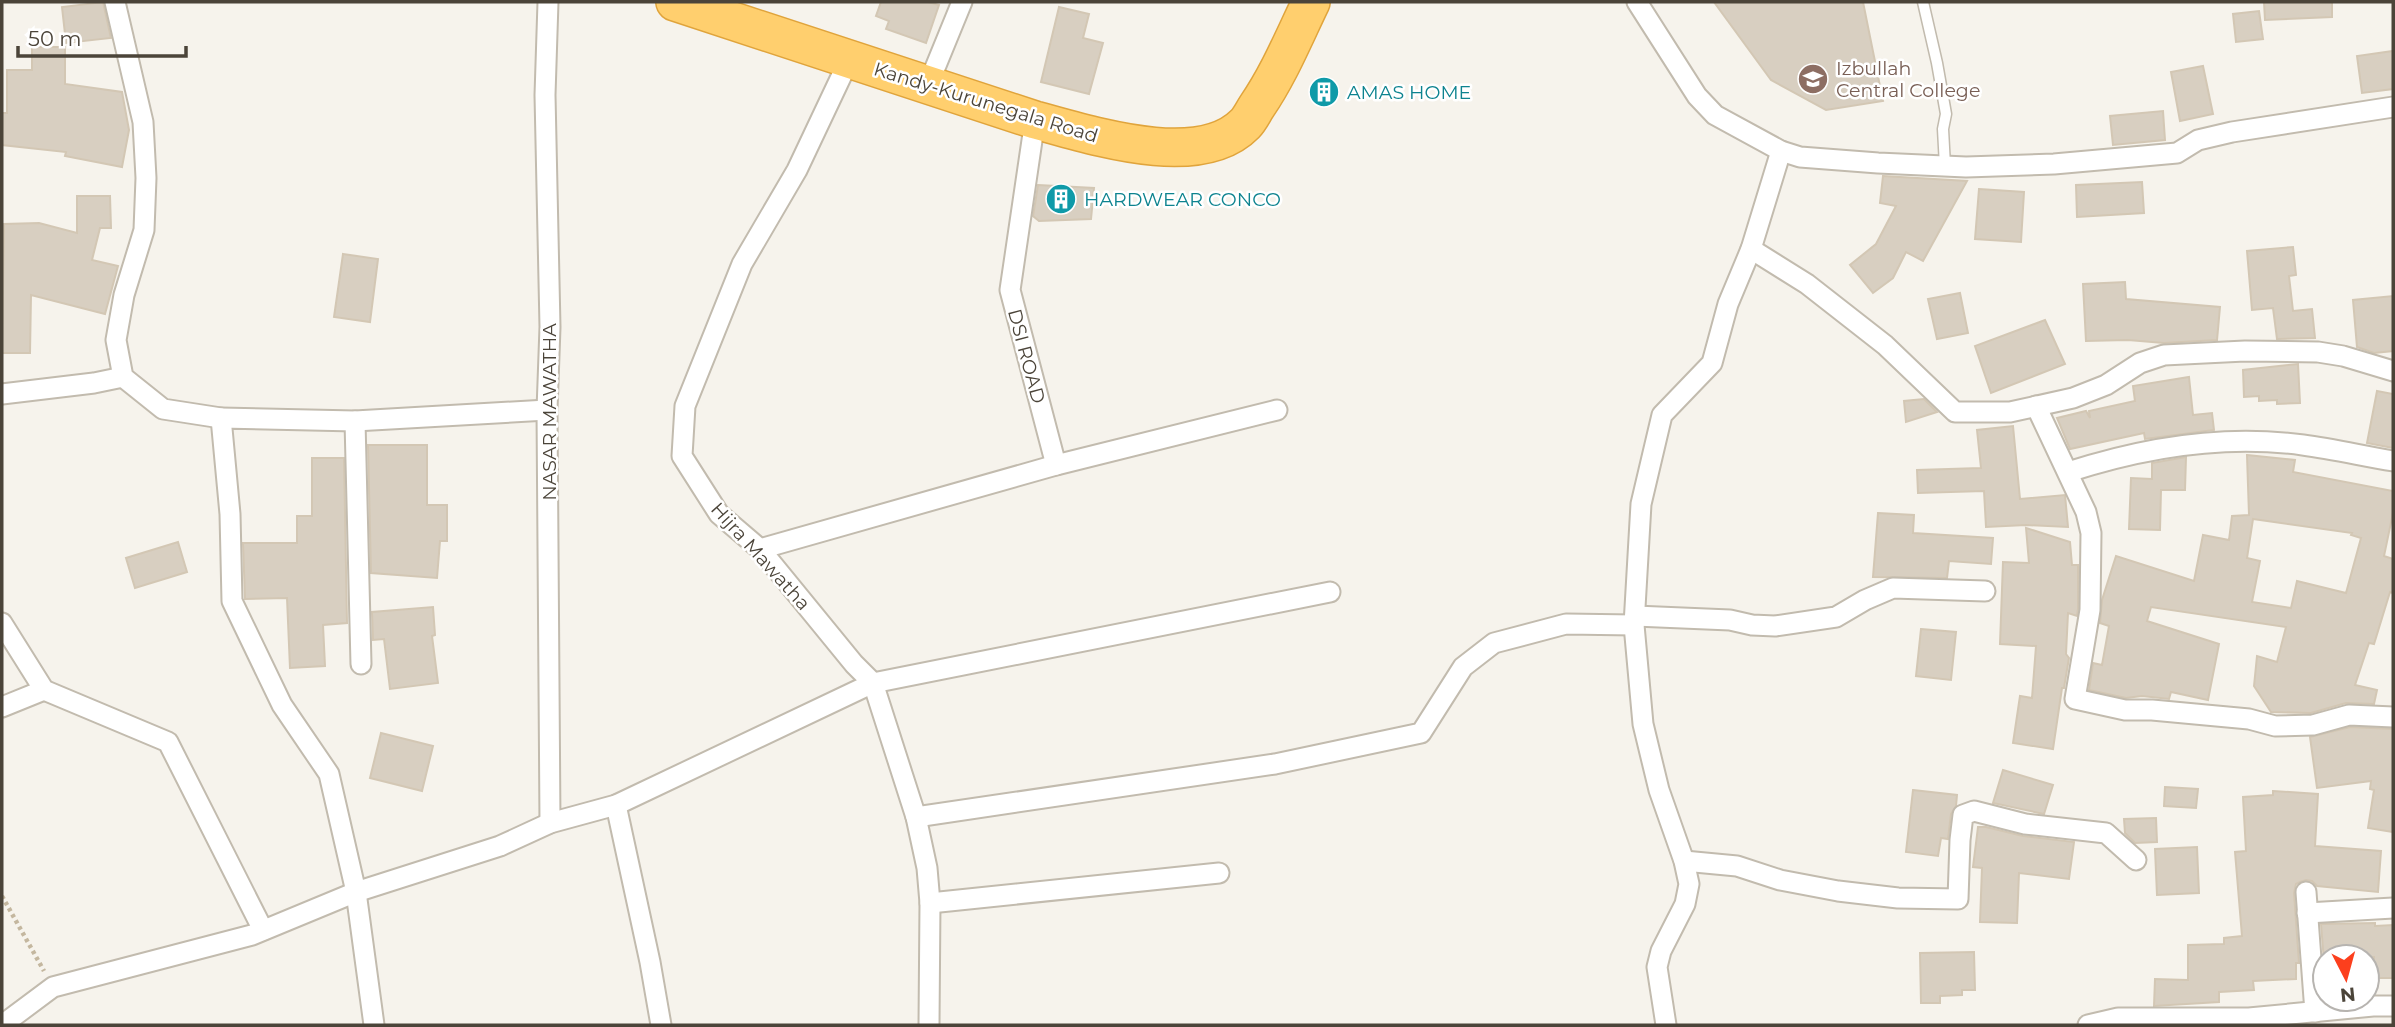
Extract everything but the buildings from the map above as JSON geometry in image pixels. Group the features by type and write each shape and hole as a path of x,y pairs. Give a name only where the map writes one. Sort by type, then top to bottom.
{"highway":[{"name":"Kandy-Kurunegala Road","path":"697,5 849,60 1035,120 1094,136 1185,149 1216,144 1245,125 1264,97 1311,2"}],"street":[{"path":"115,2 144,122 146,178 144,230 124,295 116,340 123,377 163,409 221,418 355,421 547,410"},
{"name":"NASAR MAWATHA","path":"548,2 545,95 550,327 547,410 550,823"},
{"path":"928,85 962,2"},
{"path":"1637,2 1696,96 1715,115 1782,151 1800,157 1945,166 2054,164 2177,153 2198,140 2232,132 2393,107"},
{"name":"Hijra Mawatha","path":"849,60 797,170 742,264 685,406 682,456 719,514 760,549 853,664 873,683 916,817 927,868 930,903 929,1025"},
{"name":"DSI ROAD","path":"1035,120 1010,290 1056,465"},
{"path":"1666,1025 1657,967 1661,951 1685,904 1689,884 1684,861 1659,790 1646,738 1634,620 1641,504 1662,415 1712,363 1728,304 1751,249 1782,151"},
{"path":"1751,249 1807,284 1875,337 1955,412 2010,412 2073,398 2106,385 2140,363 2164,355 2245,351 2318,352 2343,356 2393,371"},
{"path":"2,394 123,377"},
{"path":"2036,406 2086,513 2091,533 2090,610 2075,699 2125,710 2249,719 2275,726 2313,725 2349,715 2393,717"},
{"path":"760,549 1056,465 1277,410"},
{"path":"221,418 230,514 232,601 282,705 329,774 356,892 374,1025"},
{"path":"355,421 361,664"},
{"path":"2068,472 2101,461 2155,451 2201,443 2243,441 2301,445 2393,461"},
{"path":"916,817 1275,764 1421,733 1463,667 1494,643 1566,624 1634,620 1730,620 1775,626 1836,617 1865,600 1893,589 1985,591"},
{"path":"2,1025 53,987 252,935 356,892 500,846 550,823 616,805 873,683 1330,592"},
{"path":"2,623 44,690 168,742 264,930"},
{"path":"2,707 44,690"},
{"path":"616,805 650,962 660,1025"},
{"path":"1684,861 1737,866 1780,880 1838,891 1898,898 1958,899 1963,815 1974,811 2025,824 2106,833 2136,860"},
{"path":"930,903 1220,873"},
{"path":"2306,892 2311,962"},
{"path":"2307,913 2393,908"},
{"path":"2088,1025 2249,1018 2311,1012"}],"lane":[{"path":"1923,2 1946,114 1943,129 1945,166"}],"path":[{"path":"2,896 53,987"}],"place":[{"name":"Izbullah Central College","path":"1813,79"},
{"name":"AMAS HOME","path":"1324,92"},
{"name":"HARDWEAR CONCO","path":"1061,199"}]}
